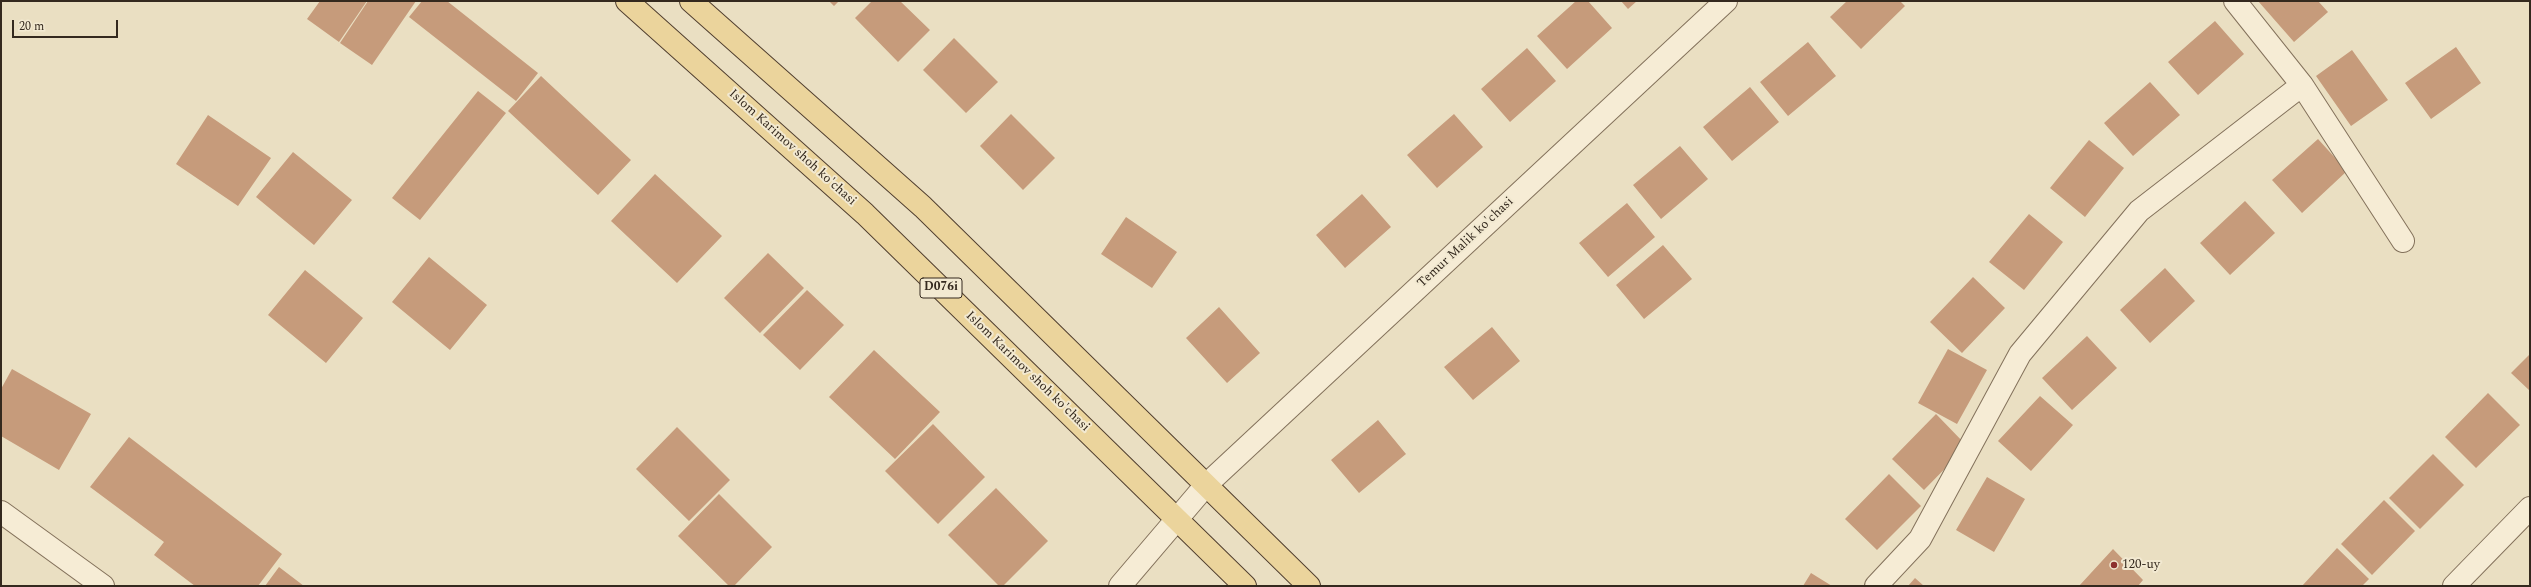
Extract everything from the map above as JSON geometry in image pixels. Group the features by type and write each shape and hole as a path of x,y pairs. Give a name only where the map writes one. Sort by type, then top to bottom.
{"main road":[{"name":"Islom Karimov shoh ko'chasi","path":"627,1 865,214 1245,586"},
{"path":"691,1 923,207 1309,586"}],"street":[{"name":"Temur Malik ko'chasi","path":"1120,586 1206,485 1726,1"},
{"path":"2235,1 2302,85 2403,241"},
{"path":"1876,586 1920,539 2020,354 2139,211 2302,85"},
{"path":"2454,586 2530,508"},
{"path":"1,512 104,586"}],"building":[{"path":"320,1 367,1 339,42 307,19"},
{"path":"368,1 416,1 372,65 340,43"},
{"path":"422,1 447,1 538,73 516,101 409,17"},
{"path":"829,1 839,1 834,6"},
{"path":"872,1 900,1 930,30 898,62 855,18"},
{"path":"1576,1 1588,1 1612,28 1567,69 1537,36"},
{"path":"1621,1 1637,1 1628,9"},
{"path":"1847,1 1900,1 1905,6 1861,49 1830,17"},
{"path":"2258,1 2318,1 2328,12 2294,42"},
{"path":"2215,21 2244,54 2198,95 2168,62"},
{"path":"954,38 998,82 966,113 923,70"},
{"path":"1808,42 1836,76 1788,116 1760,82"},
{"path":"2456,47 2481,83 2431,119 2405,83"},
{"path":"1527,48 1556,81 1510,122 1481,89"},
{"path":"2352,50 2388,100 2351,126 2316,76"},
{"path":"541,76 631,160 598,195 508,111"},
{"path":"2150,82 2180,115 2133,156 2104,123"},
{"path":"1750,87 1779,122 1732,161 1703,127"},
{"path":"478,91 506,113 420,220 392,198"},
{"path":"1011,114 1055,158 1023,190 980,146"},
{"path":"1454,114 1483,147 1437,188 1407,155"},
{"path":"208,115 271,158 238,206 176,164"},
{"path":"2318,139 2347,171 2302,213 2272,180"},
{"path":"2089,140 2124,168 2085,217 2050,188"},
{"path":"1680,146 1708,179 1661,219 1633,185"},
{"path":"293,152 352,200 314,245 256,197"},
{"path":"655,174 722,236 677,283 611,221"},
{"path":"1362,194 1391,227 1345,268 1316,235"},
{"path":"2245,201 2275,233 2230,275 2200,243"},
{"path":"1627,203 1655,237 1608,277 1579,243"},
{"path":"2029,214 2063,242 2024,290 1989,262"},
{"path":"1126,217 1177,252 1152,288 1101,254"},
{"path":"1663,245 1692,279 1644,319 1616,285"},
{"path":"768,253 804,288 760,333 724,298"},
{"path":"429,257 487,305 450,350 392,302"},
{"path":"2165,268 2195,301 2150,343 2120,310"},
{"path":"305,270 363,318 326,363 268,315"},
{"path":"1973,277 2005,308 1962,353 1930,322"},
{"path":"807,290 844,325 800,370 763,335"},
{"path":"1219,307 1260,353 1227,383 1186,338"},
{"path":"1492,327 1520,361 1473,400 1444,367"},
{"path":"2087,336 2117,368 2072,410 2042,378"},
{"path":"1948,349 1987,370 1957,424 1918,403"},
{"path":"874,350 940,412 895,459 829,397"},
{"path":"2530,354 2530,391 2511,373"},
{"path":"12,369 91,414 59,470 1,436 1,389"},
{"path":"2488,393 2520,425 2476,468 2445,437"},
{"path":"2040,396 2073,425 2031,471 1998,441"},
{"path":"1936,414 1967,446 1924,490 1892,459"},
{"path":"1378,420 1406,454 1359,493 1331,460"},
{"path":"933,424 985,477 938,524 885,471"},
{"path":"677,427 730,480 689,521 636,469"},
{"path":"129,437 282,554 258,586 195,586 154,555 164,542 90,487"},
{"path":"2433,454 2464,485 2420,529 2389,498"},
{"path":"1889,474 1921,506 1877,550 1845,519"},
{"path":"1987,477 2025,499 1994,552 1956,530"},
{"path":"996,488 1048,541 1003,586 999,586 948,535"},
{"path":"719,494 772,547 734,586 729,586 678,536"},
{"path":"2384,500 2415,531 2372,575 2341,544"},
{"path":"2337,548 2369,579 2362,586 2302,586"},
{"name":"120-uy","path":"2113,549 2143,580 2138,586 2079,586"},
{"path":"279,567 304,586 265,586"},
{"path":"1811,573 1832,586 1803,586"},
{"path":"1915,578 1924,586 1908,586"}],"place":[{"name":"120-uy","path":"2114,565"}]}
